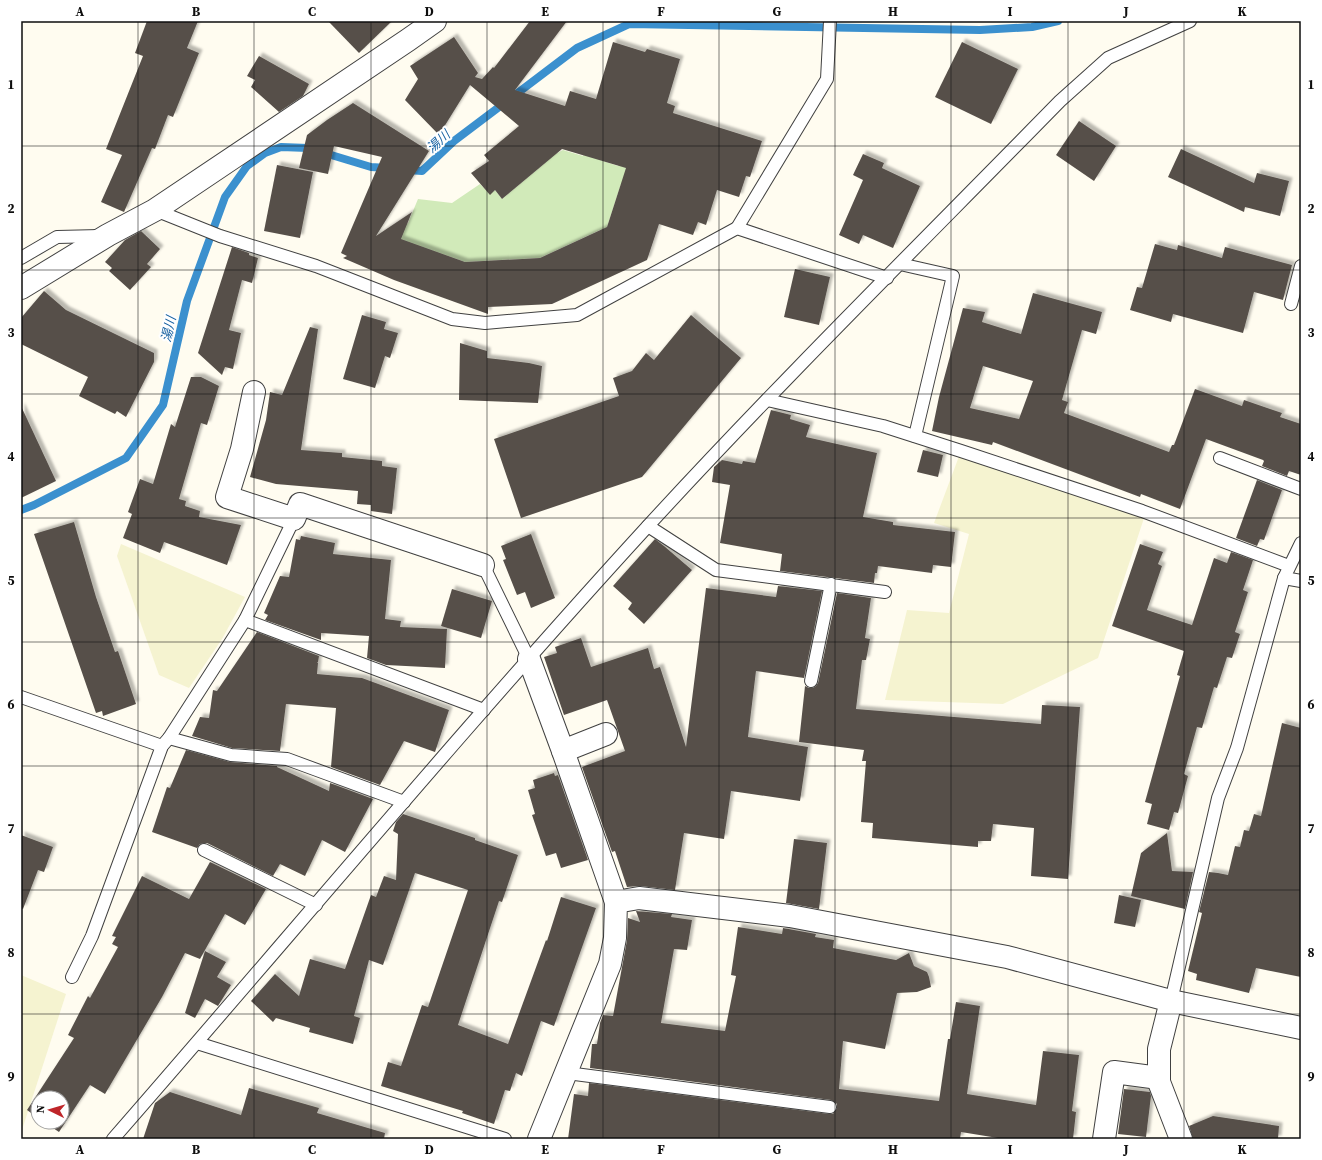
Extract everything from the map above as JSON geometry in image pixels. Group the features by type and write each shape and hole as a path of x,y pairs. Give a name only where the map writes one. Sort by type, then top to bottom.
{"street":[{"path":"21,288 108,235 155,210 435,21"},
{"path":"254,392 242,449 227,497 294,519 300,504 483,564"},
{"path":"528,659 563,751 616,902 615,938 610,964 539,1139"},
{"path":"563,751 606,734"},
{"path":"616,902 639,898 790,916 869,930 1007,956 1171,1001 1301,1028"},
{"path":"1171,1001 1159,1049 1159,1082 1181,1139"},
{"path":"1104,1139 1114,1072 1159,1078"}],"lane":[{"path":"155,210 220,236 316,266 452,319 485,323 577,315 737,228 827,79 830,21"},
{"path":"113,1139 528,659 648,526 767,400 1060,101 1108,58 1190,21"},
{"path":"737,228 887,278"},
{"path":"21,258 57,237 108,235"},
{"path":"900,264 953,276 916,436"},
{"path":"1291,304 1301,266"},
{"path":"767,400 883,426 1142,511 1287,572 1301,581"},
{"path":"1220,458 1301,489"},
{"path":"72,976 92,936 166,742 245,620 294,519"},
{"path":"648,526 716,570 885,592"},
{"path":"1171,1001 1218,798 1237,748 1287,572 1301,543"},
{"path":"483,564 528,659"},
{"path":"811,681 831,584"},
{"path":"245,620 484,710"},
{"path":"21,697 166,742 231,755 287,759 404,802"},
{"path":"204,850 316,905"},
{"path":"197,1042 505,1139"},
{"path":"567,1073 830,1107"}],"shaded area":[{"path":"961,451 1146,512 1098,658 1003,704 885,700 907,610 949,613 969,534 934,523"},
{"path":"121,544 245,597 222,639 189,688 159,675 117,556"},
{"path":"21,975 66,994 35,1090 30,1090 30,1105 21,1133"}],"green space":[{"path":"563,150 583,156 585,150 600,160 618,166 620,162 647,171 650,193 621,184 605,233 600,230 540,258 465,262 388,235 408,223 418,199 452,203 480,184 490,194 495,190 502,199 545,163 544,160"}],"building":[{"path":"147,21 198,21 187,48 199,53 173,117 168,115 155,149 152,148 124,212 101,202 122,155 106,149 143,56 135,53"},
{"path":"328,21 392,21 359,53"},
{"path":"530,21 567,21 515,90 565,106 570,91 596,99 613,42 645,52 647,49 680,59 667,103 675,106 673,113 762,141 750,177 746,176 739,197 717,190 706,225 698,222 693,235 659,224 647,260 552,304 488,307 488,314 394,280 343,258 347,256 341,253 382,157 334,146 328,174 299,168 307,135 353,103 429,151 376,236 412,212 401,239 465,262 540,258 607,227 626,168 562,149 502,199 495,190 490,195 471,173 489,161 484,155 519,126 470,85 439,135 405,100 418,79 410,66 454,37 478,73 475,77 482,79 493,67 494,68"},
{"path":"962,42 1018,69 991,124 935,97"},
{"path":"259,56 309,84 303,96 279,112 251,87 255,80 247,76"},
{"path":"1079,121 1116,146 1094,181 1056,155"},
{"path":"1181,149 1254,183 1257,173 1289,181 1280,216 1245,207 1244,212 1168,177"},
{"path":"863,154 884,163 882,168 920,186 893,248 863,235 859,244 839,235 863,180 853,175"},
{"path":"277,165 313,172 300,238 264,231"},
{"path":"141,231 160,249 147,264 151,267 130,290 109,271 112,268 105,262 125,240"},
{"path":"1155,244 1177,250 1178,245 1222,258 1225,247 1292,265 1283,300 1254,292 1243,333 1173,314 1171,322 1130,310 1137,287 1142,288"},
{"path":"232,247 258,258 252,283 242,280 229,330 241,333 233,369 225,367 222,375 198,353"},
{"path":"795,269 830,277 819,325 784,317"},
{"path":"44,291 66,310 154,353 154,362 126,417 117,411 115,414 79,396 88,377 21,344 21,318"},
{"path":"1033,293 1102,312 1096,334 1082,330 1062,400 1068,402 1064,413 1169,452 1172,445 1174,445 1195,389 1242,406 1244,400 1282,413 1280,417 1301,424 1301,475 1289,471 1287,476 1262,466 1263,460 1206,439 1180,509 1141,494 1140,497 993,442 992,445 932,431 939,397 963,308 985,312 982,322 1021,334","holes":["983,366 1033,381 1019,419 970,408"]},
{"path":"362,315 386,322 384,329 398,333 390,358 385,356 375,388 343,379"},
{"path":"691,315 741,358 642,477 521,518 494,439 619,396 613,378 632,371 646,353 654,360"},
{"path":"310,327 318,329 301,450 342,453 342,457 382,461 382,466 397,468 392,514 371,511 371,505 357,504 358,491 276,484 250,477 266,420 270,392 282,395"},
{"path":"460,343 487,351 487,358 542,366 538,403 459,400"},
{"path":"191,377 201,377 219,386 207,425 201,423 179,499 186,501 185,506 200,511 199,517 241,525 227,565 164,542 160,553 123,538 132,514 128,512 140,479 153,484 171,424 175,427"},
{"path":"21,406 56,481 21,498"},
{"path":"771,410 791,415 790,419 810,425 806,437 877,453 863,517 893,522 893,525 955,532 951,567 933,565 932,573 878,566 877,573 875,573 874,583 780,571 782,554 720,543 730,485 712,482 714,467 722,460 742,464 743,461 755,463"},
{"path":"923,450 943,455 938,477 917,472"},
{"path":"1257,480 1282,490 1264,540 1260,539 1257,546 1236,538"},
{"path":"74,522 96,597 115,652 118,651 136,704 103,716 102,711 96,713 34,534"},
{"path":"531,534 555,598 531,608 525,592 517,595 503,560 506,559 501,546"},
{"path":"301,536 335,543 333,554 391,560 385,619 401,621 400,627 447,629 445,668 386,665 367,658 369,636 321,633 321,640 265,620 268,615 264,613 280,576 289,577 296,539 300,540"},
{"path":"655,539 692,570 644,624 628,609 632,603 613,586"},
{"path":"1140,544 1163,552 1158,564 1162,566 1147,610 1192,625 1214,558 1227,563 1231,552 1253,560 1243,590 1248,592 1235,632 1240,634 1232,658 1227,657 1217,688 1214,687 1202,728 1197,727 1184,774 1188,776 1178,813 1174,812 1169,830 1147,824 1152,804 1145,802 1180,676 1177,675 1184,651 1112,626"},
{"path":"778,586 822,591 804,678 756,671 748,737 808,747 800,801 731,791 724,839 684,833 675,890 640,886 627,887 615,851 612,852 582,767 625,751 607,700 564,715 544,657 557,653 555,647 581,638 591,667 648,648 654,669 660,667 686,747 706,588 776,597"},
{"path":"452,589 492,601 481,638 441,626"},
{"path":"837,593 871,598 865,638 870,639 866,660 862,660 856,709 1041,724 1042,705 1080,707 1068,879 1031,876 1034,828 993,824 991,841 978,841 978,847 872,838 873,823 861,822 866,761 862,761 864,750 799,742 805,686 813,688 818,683"},
{"path":"257,632 319,656 317,662 317,674 362,678 449,710 435,752 404,741 380,785 331,767 336,708 286,704 280,751 232,748 192,736 200,717 209,718 213,690 217,691"},
{"path":"1282,723 1301,728 1301,977 1256,968 1249,993 1196,980 1197,974 1188,971 1202,913 1199,912 1209,872 1228,875 1235,846 1240,847 1244,830 1249,831 1254,814 1261,816"},
{"path":"186,750 230,762 277,766 329,791 330,783 373,799 345,852 322,840 305,876 280,864 273,876 207,843 200,844 197,848 152,832 167,787 170,788"},
{"path":"554,773 555,776 558,775 588,860 561,868 556,853 546,856 532,815 535,814 528,790 535,788 533,780"},
{"path":"403,814 475,838 475,840 518,855 502,902 499,901 458,1025 508,1044 546,940 547,941 561,897 596,908 554,1026 541,1021 522,1076 516,1073 510,1091 505,1090 494,1124 462,1113 463,1111 381,1086 388,1062 401,1066 422,1005 428,1007 468,890 415,873 383,965 369,960 354,1016 360,1018 353,1044 309,1032 310,1028 276,1018 273,1022 251,1001 275,974 299,996 310,959 345,969 371,895 376,897 384,876 396,880 398,834 393,831 396,822"},
{"path":"1167,833 1172,871 1193,872 1185,909 1131,896 1141,853"},
{"path":"21,835 53,847 44,872 38,870 23,909 21,908"},
{"path":"794,839 827,843 819,909 786,903"},
{"path":"210,862 266,889 245,925 225,914 200,959 185,953 162,997 105,1094 90,1085 70,1115 70,1090 40,1090 74,1038 68,1035 88,996 90,998 118,947 112,944 116,937 112,936 142,876 189,899"},
{"path":"1119,895 1141,900 1135,927 1114,923"},
{"path":"636,911 672,914 671,917 692,920 687,950 674,949 661,1023 725,1031 736,976 731,975 738,927 782,934 783,928 816,934 815,937 834,940 833,948 896,960 909,953 914,966 927,972 931,987 917,992 897,993 885,1049 843,1041 839,1089 939,1101 948,1039 950,1039 956,1002 980,1006 967,1094 1036,1105 1043,1051 1079,1055 1072,1111 1076,1112 1073,1139 1004,1139 961,1132 960,1139 568,1139 574,1094 588,1096 589,1083 829,1114 833,1114 837,1108 837,1104 831,1100 590,1068 592,1044 597,1044 600,1023 603,1015 613,1016 627,940 628,918 640,922"},
{"path":"205,951 226,962 217,977 231,985 218,1006 205,999 195,1018 185,1013"},
{"path":"249,1088 319,1108 317,1113 385,1133 384,1139 143,1139 155,1103 170,1092 241,1115"},
{"path":"1124,1089 1150,1092 1151,1096 1146,1137 1118,1134"},
{"path":"30,1105 30,1112 27,1110"},
{"path":"1213,1116 1279,1126 1278,1139 1193,1139 1189,1126"}],"waterway":[{"name":"湯川","path":"407,170 422,171 454,141 577,48 629,24 980,30 1032,27 1058,21"},
{"name":"湯川","path":"21,510 34,505 126,458 163,405 187,301 225,197 247,166 265,153 281,147 308,148 371,167 387,168"}]}
